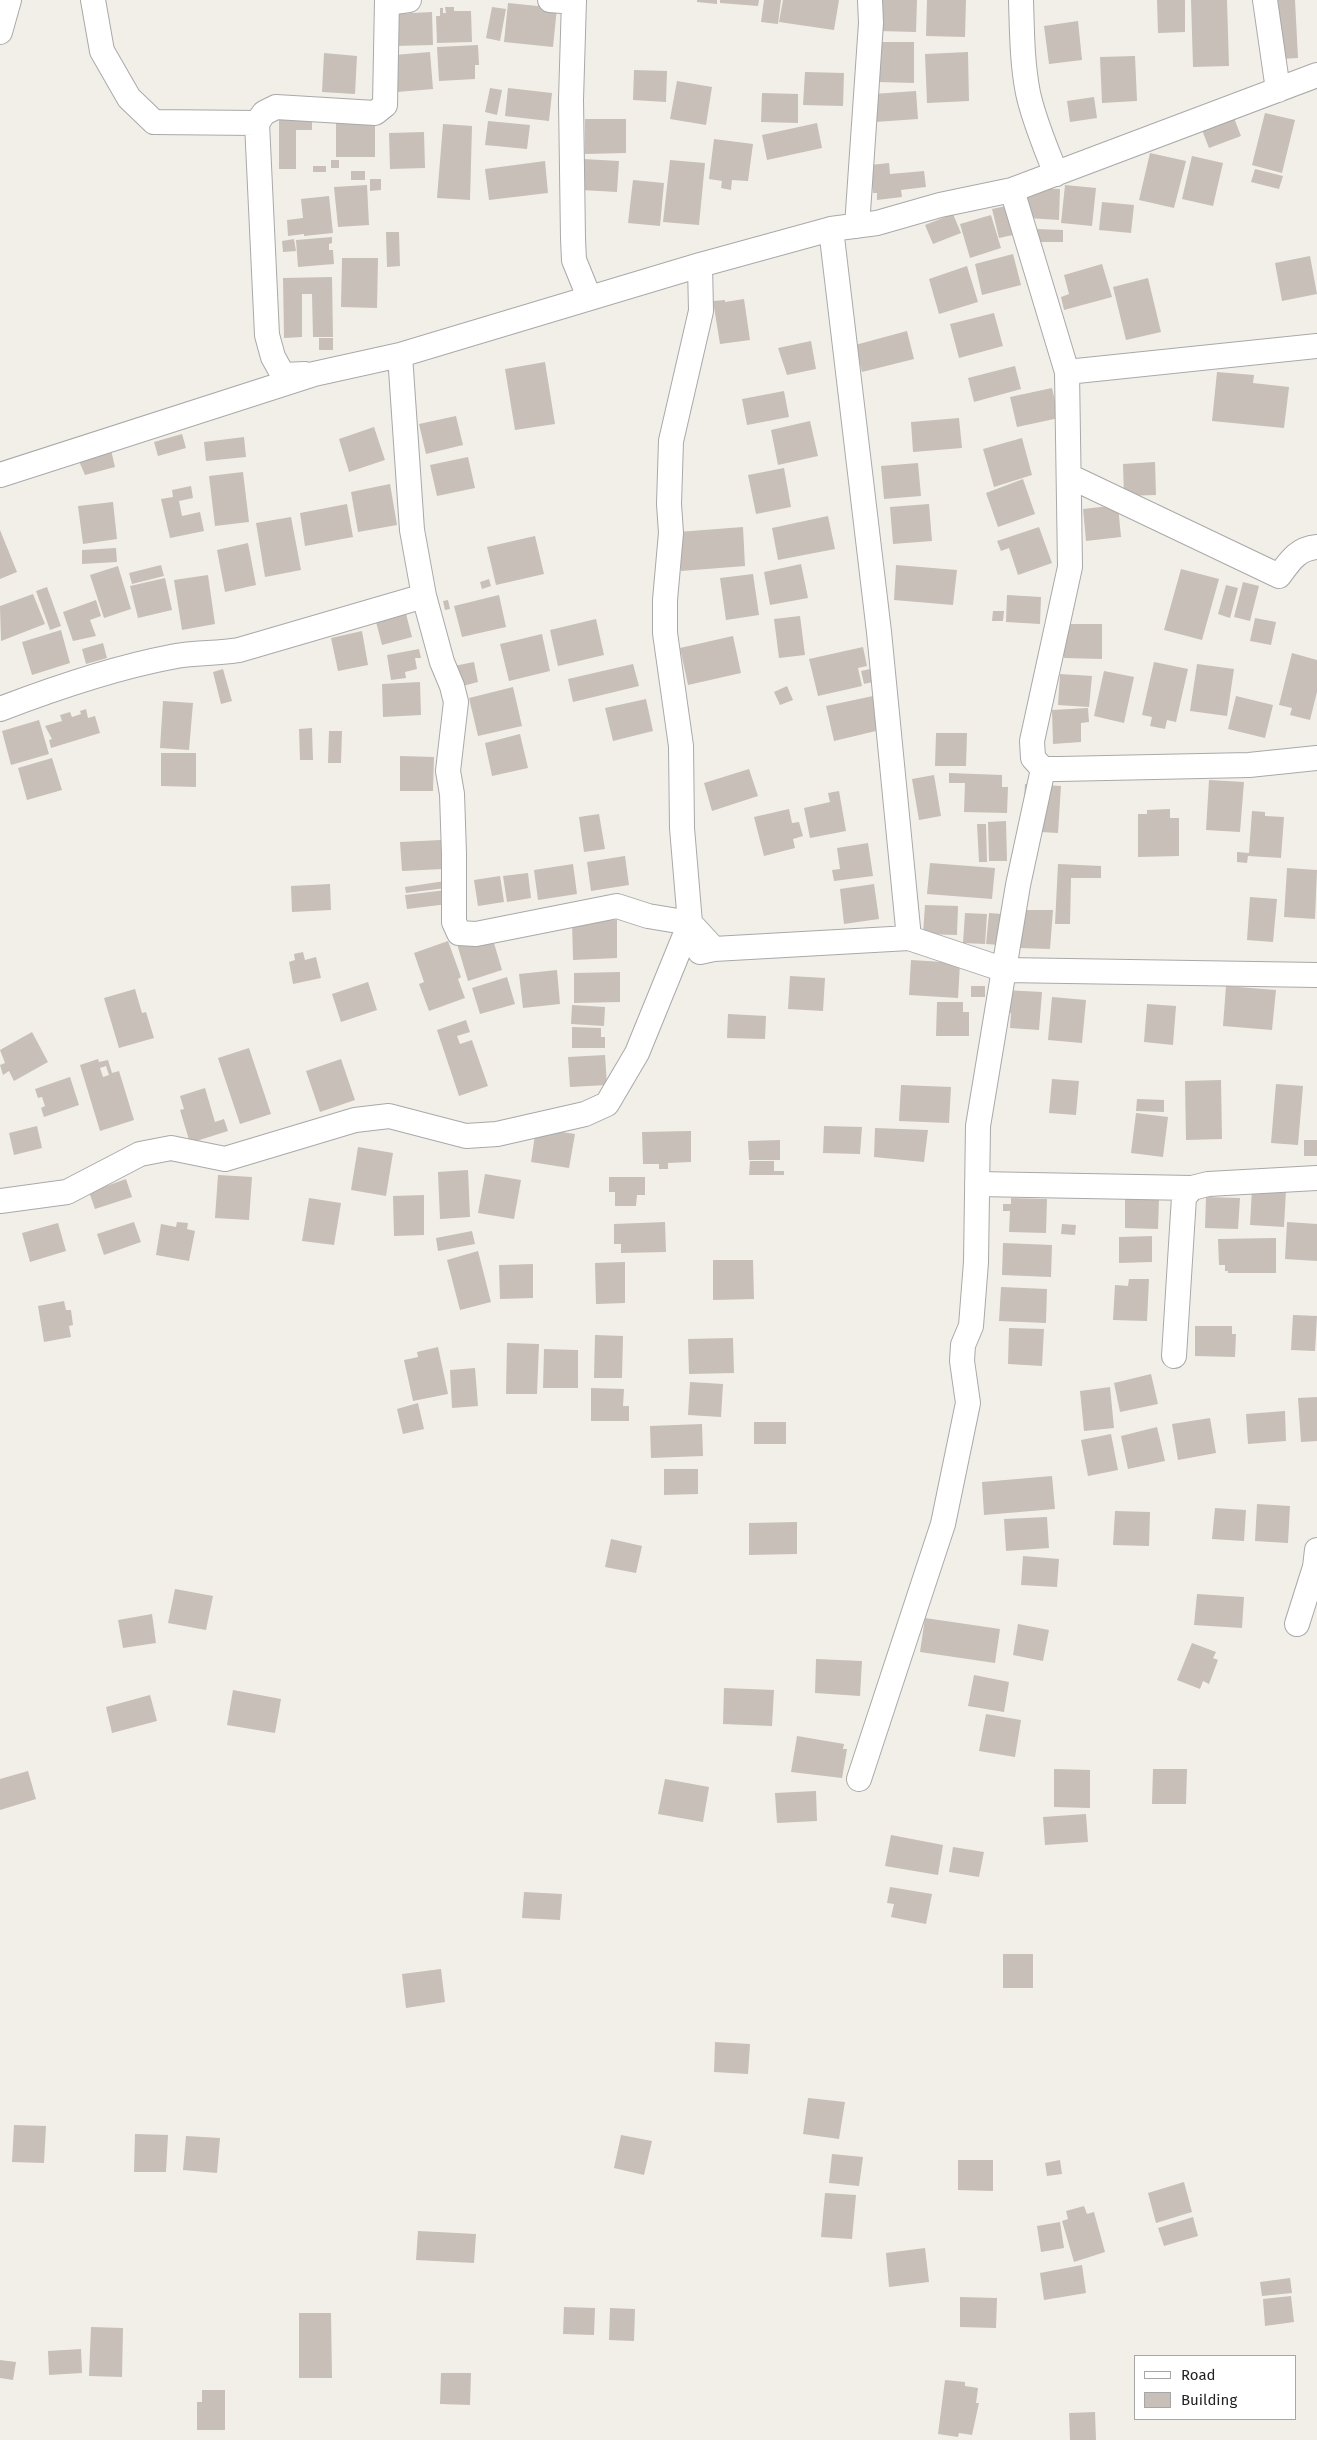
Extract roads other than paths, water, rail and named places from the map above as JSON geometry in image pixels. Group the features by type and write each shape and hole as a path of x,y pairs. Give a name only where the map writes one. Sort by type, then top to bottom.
{"street":[{"path":"0,32 9,0"},
{"path":"93,0 102,51 128,98 154,122 257,123"},
{"path":"550,0 574,1 571,100 574,260 589,297"},
{"path":"856,226 871,23 870,0"},
{"path":"1021,0 1023,57 1028,93 1035,118 1056,174"},
{"path":"1265,0 1278,90"},
{"path":"314,374 283,375 273,357 267,335 257,123 264,113 276,107 375,113 385,105 394,1"},
{"path":"0,475 314,374 400,355 700,265 831,229 877,223 940,205 1012,190 1317,75"},
{"path":"1012,190 1068,372 1070,567 1032,741 1032,758 1043,769 1249,765 1317,758"},
{"path":"831,229 879,632 909,938"},
{"path":"0,1201 67,1192 140,1154 171,1148 225,1159 355,1120 389,1116 466,1136 496,1134 585,1114 606,1104 620,1084 637,1052 690,923 682,828 681,746 665,633 665,600 671,533 669,504 671,440 701,311 700,265"},
{"path":"1068,372 1317,346"},
{"path":"400,355 409,508 424,596 442,662 452,686 456,702 448,770 453,824 454,922 460,933 476,934 617,906 648,916 690,923 714,949"},
{"path":"1069,476 1279,576 1296,554 1308,548 1317,547"},
{"path":"0,709 132,666 173,656 239,650 424,596"},
{"path":"859,1778 943,1524 968,1403 962,1361 963,1345 971,1326 976,1262 978,1126 1018,885 1043,769"},
{"path":"676,957 714,949 909,938 1005,970 1317,975"},
{"path":"977,1184 1192,1188 1208,1184 1317,1178"},
{"path":"1174,1356 1184,1197 1192,1188"},
{"path":"1297,1624 1315,1568 1317,1550"}]}
